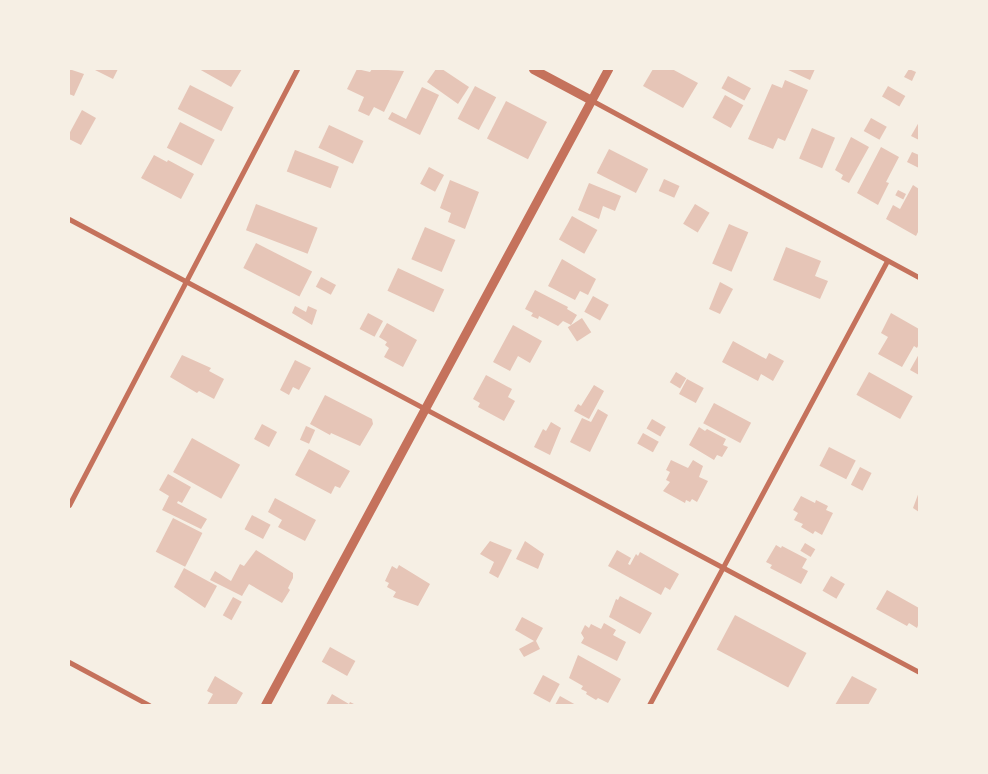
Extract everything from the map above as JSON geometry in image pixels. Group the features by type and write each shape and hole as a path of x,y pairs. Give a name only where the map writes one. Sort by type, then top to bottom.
{"street":[{"path":"69,505 297,69"},
{"path":"533,69 919,277"},
{"path":"265,705 608,69"},
{"path":"69,219 424,410 722,566 734,575 919,672"},
{"path":"648,705 887,261"},
{"path":"69,662 149,705"}],"building":[{"path":"69,69 84,74 74,96 69,94"},
{"path":"93,69 118,69 113,79"},
{"path":"199,69 242,69 231,87"},
{"path":"357,69 370,72 372,69 404,71 384,112 374,107 369,116 358,111 364,97 347,89"},
{"path":"436,69 442,69 469,87 458,104 427,82"},
{"path":"653,69 672,69 698,83 683,108 643,86"},
{"path":"786,69 815,69 810,80"},
{"path":"909,69 916,72 912,81 904,77"},
{"path":"728,76 751,88 744,101 721,88"},
{"path":"785,80 808,90 785,141 778,138 773,149 748,139 772,84 782,88"},
{"path":"190,85 234,107 221,131 178,109"},
{"path":"475,86 496,97 479,130 458,119"},
{"path":"888,86 905,96 899,106 882,96"},
{"path":"422,87 439,95 420,135 388,119 392,112 406,119"},
{"path":"725,95 743,105 731,128 712,118"},
{"path":"506,101 547,122 528,159 487,138"},
{"path":"82,110 96,118 81,145 69,139 69,134"},
{"path":"871,118 887,127 879,140 864,131"},
{"path":"180,122 215,140 202,166 167,148"},
{"path":"919,122 919,140 911,136"},
{"path":"329,125 363,141 353,164 318,148"},
{"path":"812,128 835,138 822,168 799,158"},
{"path":"851,137 869,147 849,183 841,179 843,175 835,170"},
{"path":"881,147 899,157 886,182 889,183 878,205 857,193"},
{"path":"609,149 648,169 636,193 597,173"},
{"path":"295,150 339,167 331,188 287,171"},
{"path":"912,152 919,155 919,168 907,162"},
{"path":"154,155 194,174 181,199 141,178"},
{"path":"429,167 444,175 435,192 420,184"},
{"path":"664,179 680,186 674,198 659,191"},
{"path":"450,180 479,192 465,229 448,222 451,213 440,208"},
{"path":"589,183 621,196 615,211 603,206 599,219 578,210"},
{"path":"913,185 919,189 919,230 916,236 886,219 893,205 900,209"},
{"path":"898,190 906,194 903,199 895,195"},
{"path":"256,204 318,228 308,254 246,230"},
{"path":"695,204 710,213 698,232 683,224"},
{"path":"572,216 597,230 584,254 559,240"},
{"path":"729,224 748,232 732,272 712,264"},
{"path":"425,227 455,240 442,272 411,259"},
{"path":"256,243 312,272 299,297 243,268"},
{"path":"786,247 821,261 815,276 828,281 820,299 773,280"},
{"path":"562,259 596,279 588,295 580,291 575,300 548,286"},
{"path":"398,268 444,290 434,312 387,291"},
{"path":"321,277 336,285 331,295 316,287"},
{"path":"720,282 733,289 720,314 709,309"},
{"path":"535,290 568,307 567,309 577,315 571,325 563,321 558,326 539,316 538,319 531,316 533,313 525,309"},
{"path":"593,296 609,305 600,320 584,312"},
{"path":"295,306 306,312 308,306 317,310 312,325 292,313"},
{"path":"368,313 383,321 375,337 360,329"},
{"path":"891,313 919,329 919,344 917,348 914,346 902,367 878,354 888,337 881,333"},
{"path":"582,318 591,332 577,342 568,327"},
{"path":"387,323 417,340 403,367 384,357 389,348 385,345 387,342 379,337"},
{"path":"513,325 542,341 530,363 518,356 510,371 493,362"},
{"path":"733,341 766,359 769,353 784,361 773,381 761,374 758,381 722,362"},
{"path":"919,354 919,375 910,370"},
{"path":"182,355 211,368 209,371 224,379 214,399 199,391 197,393 170,377"},
{"path":"295,360 311,368 299,390 293,387 289,395 280,390"},
{"path":"676,372 686,378 680,388 670,382"},
{"path":"869,372 913,396 900,419 856,395"},
{"path":"486,375 512,389 508,397 515,401 504,421 478,407 480,403 473,399"},
{"path":"687,379 704,388 696,403 679,394"},
{"path":"594,385 604,391 589,419 574,411 578,404 581,406"},
{"path":"325,395 372,419 373,424 360,446 331,433 330,435 310,424"},
{"path":"714,403 751,423 740,443 703,423"},
{"path":"598,409 608,415 590,452 570,442 582,418 591,422"},
{"path":"652,419 666,427 660,437 646,429"},
{"path":"551,422 561,428 550,455 534,447 543,429 546,431"},
{"path":"262,424 277,432 269,447 254,439"},
{"path":"306,426 315,430 309,444 300,440"},
{"path":"699,427 726,439 723,445 728,447 722,457 717,455 714,460 689,445"},
{"path":"643,433 659,442 653,452 637,443"},
{"path":"192,438 240,465 221,499 173,472"},
{"path":"829,447 856,461 846,479 819,466"},
{"path":"309,449 350,471 340,488 335,486 331,494 295,475"},
{"path":"671,460 688,468 693,460 703,466 699,477 708,481 697,502 692,499 690,502 686,500 685,503 663,491 670,482 666,480 670,472 666,470"},
{"path":"860,467 872,473 863,491 851,485"},
{"path":"168,474 191,487 182,503 178,501 177,503 207,519 201,529 162,510 169,496 159,490"},
{"path":"919,492 919,512 913,508"},
{"path":"801,496 815,503 816,500 828,506 826,510 833,513 822,535 815,531 813,534 801,527 803,524 794,520 798,513 793,510"},
{"path":"275,498 316,520 305,541 278,527 282,520 268,512"},
{"path":"252,515 271,525 263,539 244,529"},
{"path":"173,518 202,533 185,567 156,552"},
{"path":"490,541 512,550 498,578 489,573 494,562 480,554"},
{"path":"525,541 544,554 538,569 516,559"},
{"path":"805,543 815,549 811,557 800,551"},
{"path":"776,545 781,548 782,546 807,559 802,568 808,571 801,584 770,568 772,565 766,562"},
{"path":"256,550 293,573 293,578 288,588 290,590 282,603 249,584 242,596 210,580 215,571 231,581 240,564 244,566"},
{"path":"617,550 631,558 628,564 630,565 636,554 638,556 640,552 679,574 670,590 665,587 661,595 608,566"},
{"path":"399,565 430,584 418,606 393,597 396,592 387,587 389,583 385,581 392,566 397,569"},
{"path":"184,568 217,586 205,608 174,587"},
{"path":"831,576 845,584 836,599 822,591"},
{"path":"887,590 919,608 917,628 909,623 907,626 876,609"},
{"path":"620,596 652,613 640,634 609,617 616,599 618,600"},
{"path":"233,597 242,602 232,620 223,615"},
{"path":"735,615 807,653 788,687 717,649"},
{"path":"522,617 543,628 536,641 540,649 524,657 519,649 534,641 515,630"},
{"path":"604,623 616,630 613,635 626,642 617,661 581,643 584,638 581,633 585,625 589,628 591,624 601,629"},
{"path":"330,647 355,661 347,676 322,662"},
{"path":"578,655 621,679 608,703 598,698 596,700 586,694 587,692 581,689 583,686 569,678"},
{"path":"543,675 560,684 550,702 533,694"},
{"path":"215,676 243,693 236,705 207,705 213,694 207,691"},
{"path":"852,676 877,689 868,705 835,705"},
{"path":"332,694 349,704 350,702 356,705 326,705"},
{"path":"560,696 576,705 555,705"}]}
